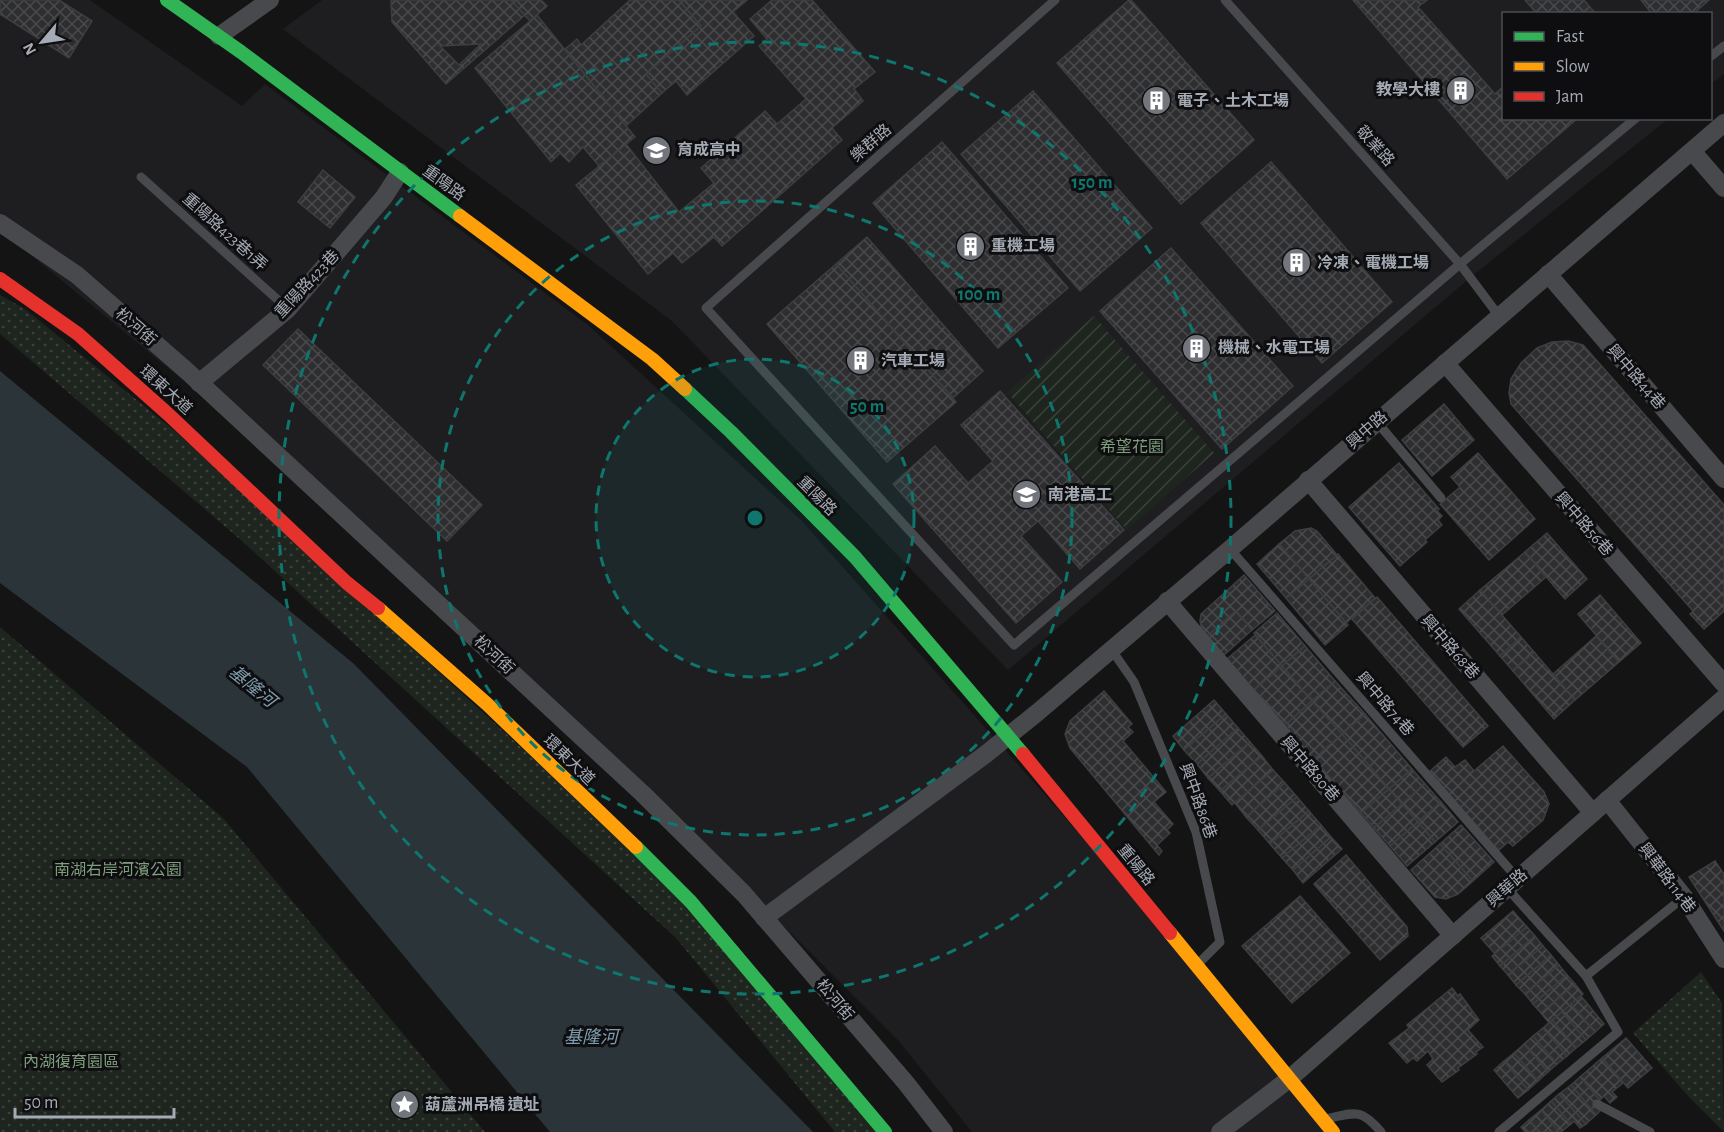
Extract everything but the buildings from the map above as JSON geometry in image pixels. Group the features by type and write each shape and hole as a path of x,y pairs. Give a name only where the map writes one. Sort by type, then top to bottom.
{"main road":[{"name":"重陽路","path":"167,0 219,36 652,359 731,432 855,557 1009,736 1333,1132"},
{"name":"環東大道","path":"0,280 78,334 168,414 346,584 396,622 487,704 648,858 691,902 884,1132"}],"street":[{"path":"219,36 270,0"},
{"name":"興中路","path":"764,918 1009,736 1230,549 1724,123"},
{"path":"1692,151 1724,188"},
{"name":"重陽路423巷","path":"199,383 288,309 384,197 400,172"},
{"name":"松河街","path":"0,223 77,275 199,383 644,794 744,894 906,1083 944,1132"},
{"name":"興中路44巷","path":"1548,274 1724,479"},
{"name":"興中路56巷","path":"1445,363 1724,684"},
{"name":"興中路68巷","path":"1308,480 1593,813"},
{"name":"興中路80巷","path":"1167,601 1453,936"},
{"name":"興華路","path":"1220,1132 1289,1079 1724,698"},
{"name":"興華路114巷","path":"1607,800 1684,897 1724,959"}],"lane":[{"name":"樂群路","path":"1055,0 706,308 1014,645 1460,264"},
{"name":"敬業路","path":"1225,0 1460,264 1499,316"},
{"path":"1712,55 1724,46"},
{"path":"1460,264 1634,120"},
{"name":"重陽路423巷1弄","path":"141,177 288,309"},
{"path":"1376,421 1441,498"},
{"name":"興中路74巷","path":"1230,549 1587,976 1618,1032 1499,1132"},
{"name":"興中路86巷","path":"1111,649 1134,682 1196,832 1220,942 1197,965"},
{"path":"1587,976 1684,897"},
{"path":"1597,1104 1650,1132"},
{"path":"1323,1120 1354,1113 1369,1118 1381,1132"}],"shaded area":[{"path":"0,0 90,0 242,106 265,84 588,325 802,521 1202,972 1326,1132 972,1132 898,1040 671,814 400,559 0,232"},
{"name":"南港高工","path":"322,0 1724,0 1724,74 1712,83 1712,12 1502,12 1502,120 1667,120 1471,277 1008,670 672,321 283,29"}],"green space":[{"path":"0,295 25,309 176,432 654,869 887,1132 835,1132 676,938 242,541 0,334"},
{"name":"希望花園","path":"1094,316 1214,453 1127,530 1007,392"},
{"name":"南湖右岸河濱公園","path":"0,627 223,818 485,1132 0,1132"},
{"path":"1701,972 1722,1003 1724,1132 1688,1096 1633,1033"}],"water":[{"name":"基隆河","path":"0,371 354,664 813,1132 550,1132 247,767 0,583"}],"traffic: fast":[{"path":"167,0 241,52 460,216"},
{"path":"685,389 855,557 1023,754"},
{"path":"636,847 691,902 885,1132"}],"traffic: slow":[{"path":"460,216 652,359 685,389"},
{"path":"378,608 487,704 636,847"},
{"path":"1170,933 1333,1132"}],"traffic: jam":[{"path":"0,279 78,334 168,414 347,583 378,608"},
{"path":"1023,754 1170,933"}],"place":[{"name":"教學大樓","path":"1461,90"},
{"name":"電子、土木工場","path":"1156,101"},
{"name":"育成高中","path":"656,150"},
{"name":"重機工場","path":"970,246"},
{"name":"冷凍、電機工場","path":"1296,263"},
{"name":"機械、水電工場","path":"1197,348"},
{"name":"汽車工場","path":"860,361"},
{"name":"南港高工","path":"1027,495"},
{"name":"葫蘆洲吊橋 遺址","path":"404,1105"}],"park label":[{"name":"內湖復育園區","path":"71,1062"}]}
